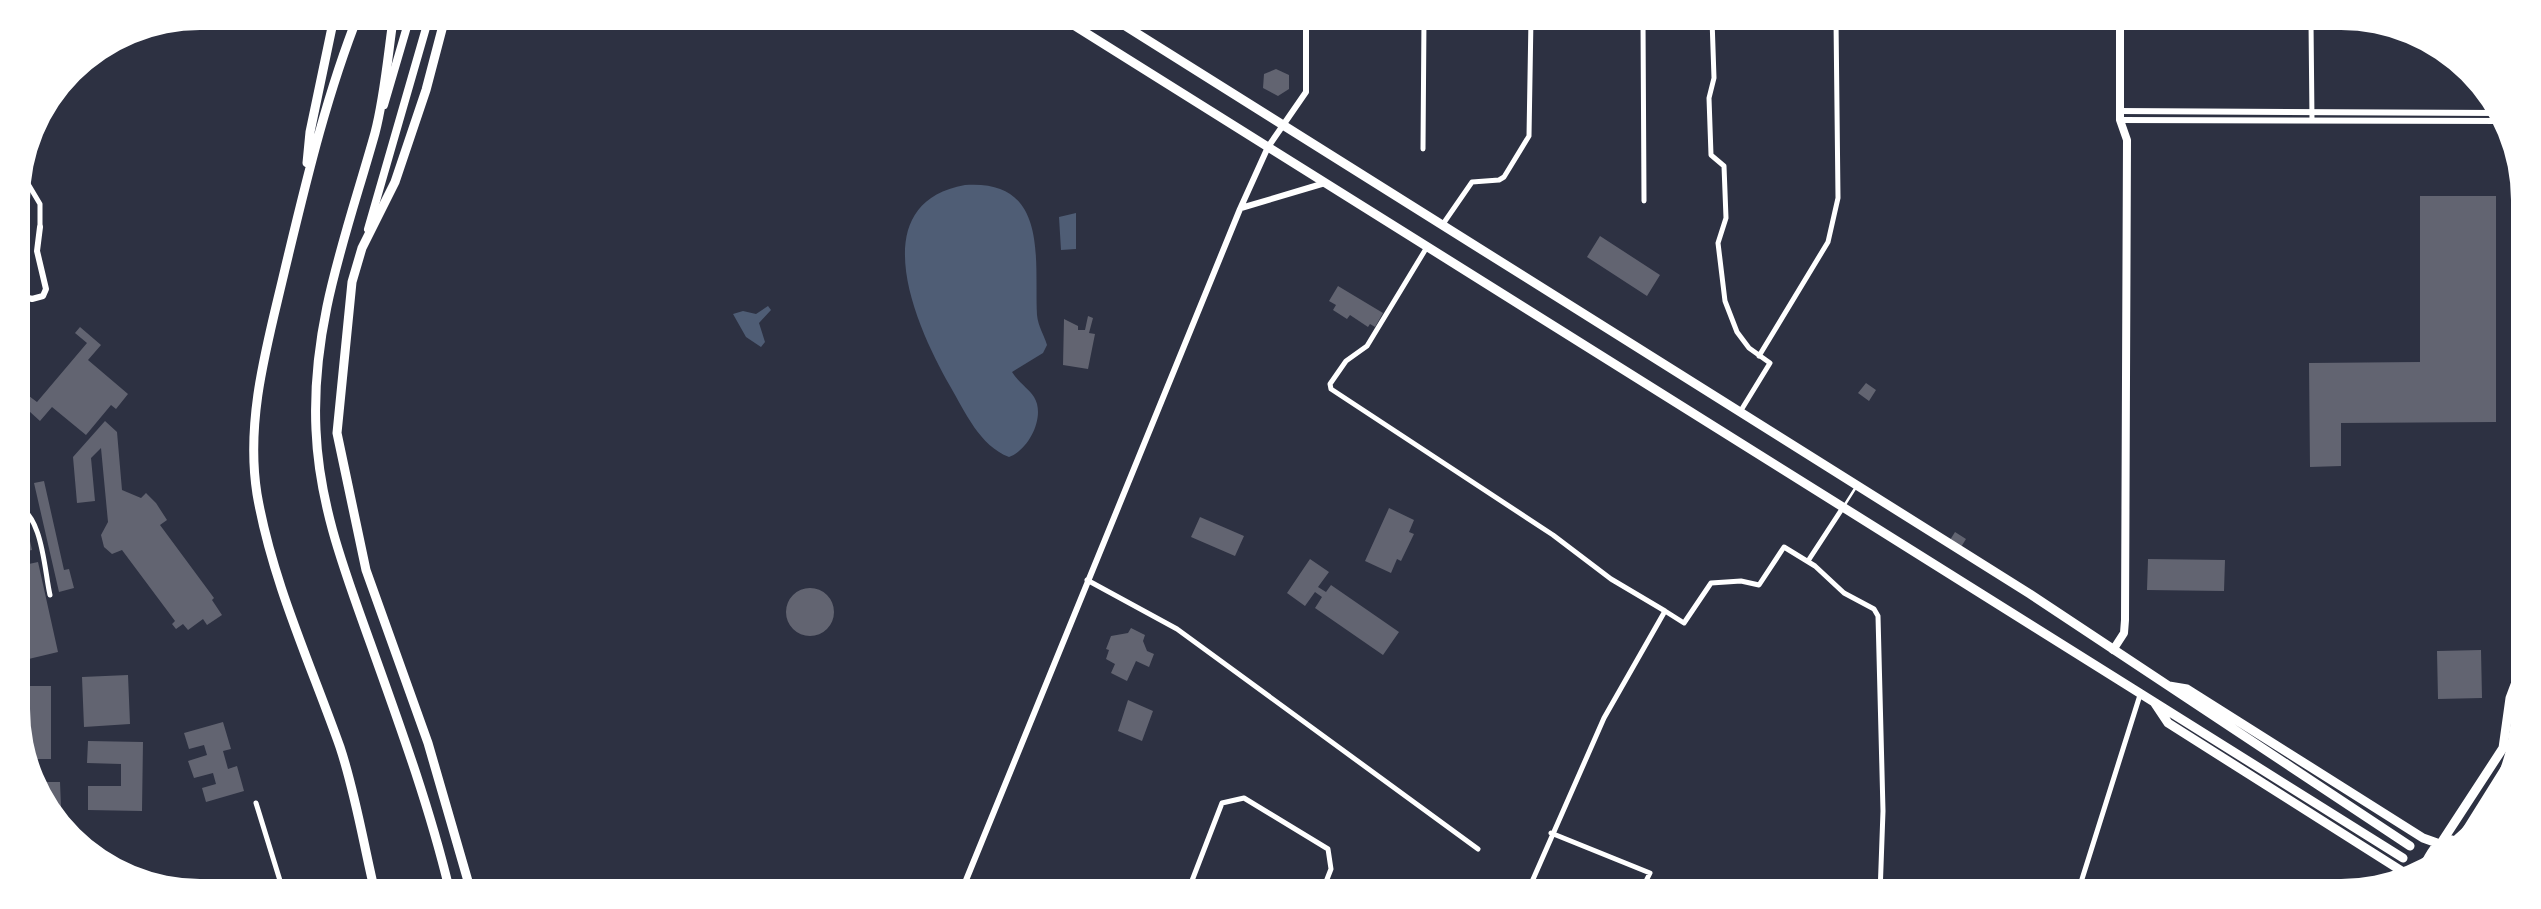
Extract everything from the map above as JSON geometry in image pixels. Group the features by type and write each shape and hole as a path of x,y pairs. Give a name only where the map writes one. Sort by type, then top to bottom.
{"main road":[{"path":"305,186 310,132 331,30"},
{"path":"353,30 331,90 305,186 260,377 254,454 257,493 277,568 342,753 372,879"},
{"path":"376,130 391,30"},
{"path":"407,30 332,275 321,332 316,432 320,484 330,528 409,754 446,879"},
{"path":"425,30 352,282 337,434 366,570 428,744 467,879"},
{"path":"362,248 395,182 442,30"},
{"path":"1081,30 2403,858"},
{"path":"1133,30 2030,594 2410,846"},
{"path":"2113,650 2124,632 2126,556 2127,140 2119,116 2120,30"},
{"path":"316,432 322,438 337,434"},
{"path":"2018,614 2030,594"},
{"path":"2161,684 2187,689 2422,838 2444,841"},
{"path":"2438,848 2504,748 2511,695"},
{"path":"2153,700 2168,723 2398,869"}],"street":[{"path":"966,879 1240,209 1268,147 1306,92 1306,30"},
{"path":"1423,149 1424,30"},
{"path":"1441,226 1472,182 1504,177 1529,136 1531,30"},
{"path":"1644,30 1644,201"},
{"path":"1712,30 1711,154 1724,166 1726,218 1718,243 1725,301 1737,332 1770,363 1740,413"},
{"path":"1759,356 1828,242 1834,223 1838,198 1836,30"},
{"path":"2311,30 2312,117"},
{"path":"2312,117 2487,113"},
{"path":"2119,116 2491,121"},
{"path":"1240,209 1327,183"},
{"path":"30,187 40,204 37,250 46,289 43,296 30,298"},
{"path":"1427,247 1367,346 1346,360 1330,384 1331,390 1684,623 1710,583 1741,580 1759,585 1784,547 1844,593 1874,609 1878,616 1883,782 1880,879"},
{"path":"1808,562 1844,507"},
{"path":"30,517 50,594"},
{"path":"1087,580 1176,629 1478,849"},
{"path":"1532,879 1604,718 1665,612"},
{"path":"2082,879 2141,692"},
{"path":"1193,879 1222,803 1244,798 1328,848 1331,870 1327,879"},
{"path":"256,803 280,879"},
{"path":"1551,833 1650,873 1647,879"}],"lane":[{"path":"1844,507 1857,486"}],"water":[{"path":"965,185 992,187 1012,195 1024,209 1032,228 1037,315 1047,345 1043,353 1012,372 1034,397 1038,413 1029,440 1009,457 982,437 950,386 924,334 906,272 906,242 914,217 933,197"},
{"path":"1076,213 1076,249 1061,250 1059,217"},
{"path":"768,306 771,310 759,323 765,342 761,347 746,337 733,314 756,314"}],"building":[{"path":"1276,69 1289,75 1289,89 1278,96 1263,88 1264,74"},
{"path":"2420,196 2496,196 2496,422 2341,423 2341,466 2310,467 2309,363 2420,362"},
{"path":"1600,236 1660,275 1647,296 1587,257"},
{"path":"1338,286 1383,313 1375,327 1368,327 1350,315 1347,319 1333,310 1336,305 1329,301"},
{"path":"1088,316 1093,318 1089,333 1095,334 1088,369 1063,365 1064,319 1078,326 1078,330 1085,330"},
{"path":"80,327 101,345 88,360 128,394 116,409 111,405 86,435 52,407 40,421 30,412 30,397 37,402 87,343 75,333"},
{"path":"1866,383 1876,390 1869,401 1858,393"},
{"path":"105,421 117,432 122,490 141,498 146,493 156,503 167,520 160,525 214,598 222,615 207,625 203,619 188,630 183,624 176,629 172,624 175,621 122,550 112,554 104,547 101,535 108,522 101,448 91,458 95,501 77,503 73,457"},
{"path":"44,481 64,570 69,569 74,588 59,592 34,483"},
{"path":"1389,508 1414,520 1409,532 1414,534 1391,573 1365,561"},
{"path":"1200,517 1244,536 1235,556 1191,537"},
{"path":"1955,532 1966,539 1961,547 1950,540"},
{"path":"1310,559 1329,572 1318,587 1326,592 1331,585 1399,632 1383,655 1315,608 1322,597 1315,592 1305,606 1287,593"},
{"path":"2148,559 2225,560 2224,591 2147,590"},
{"path":"38,562 58,652 30,659 30,564"},
{"path":"810,588 827,595 834,612 827,629 810,636 793,629 786,612 793,595"},
{"path":"1131,628 1145,635 1147,651 1154,654 1149,667 1136,661 1127,681 1111,673 1115,664 1106,659 1106,649 1111,636 1128,633"},
{"path":"2481,650 2482,698 2438,699 2437,651"},
{"path":"128,675 130,724 84,727 82,677"},
{"path":"30,686 51,686 51,759 38,759"},
{"path":"1128,700 1153,711 1142,741 1118,731"},
{"path":"223,722 231,749 223,751 228,769 237,766 244,791 206,802 202,788 216,784 213,773 194,778 188,761 207,755 204,745 189,749 184,733"},
{"path":"88,741 143,742 142,811 88,810 88,786 121,786 121,764 87,763"},
{"path":"47,782 60,782 61,807"}]}
